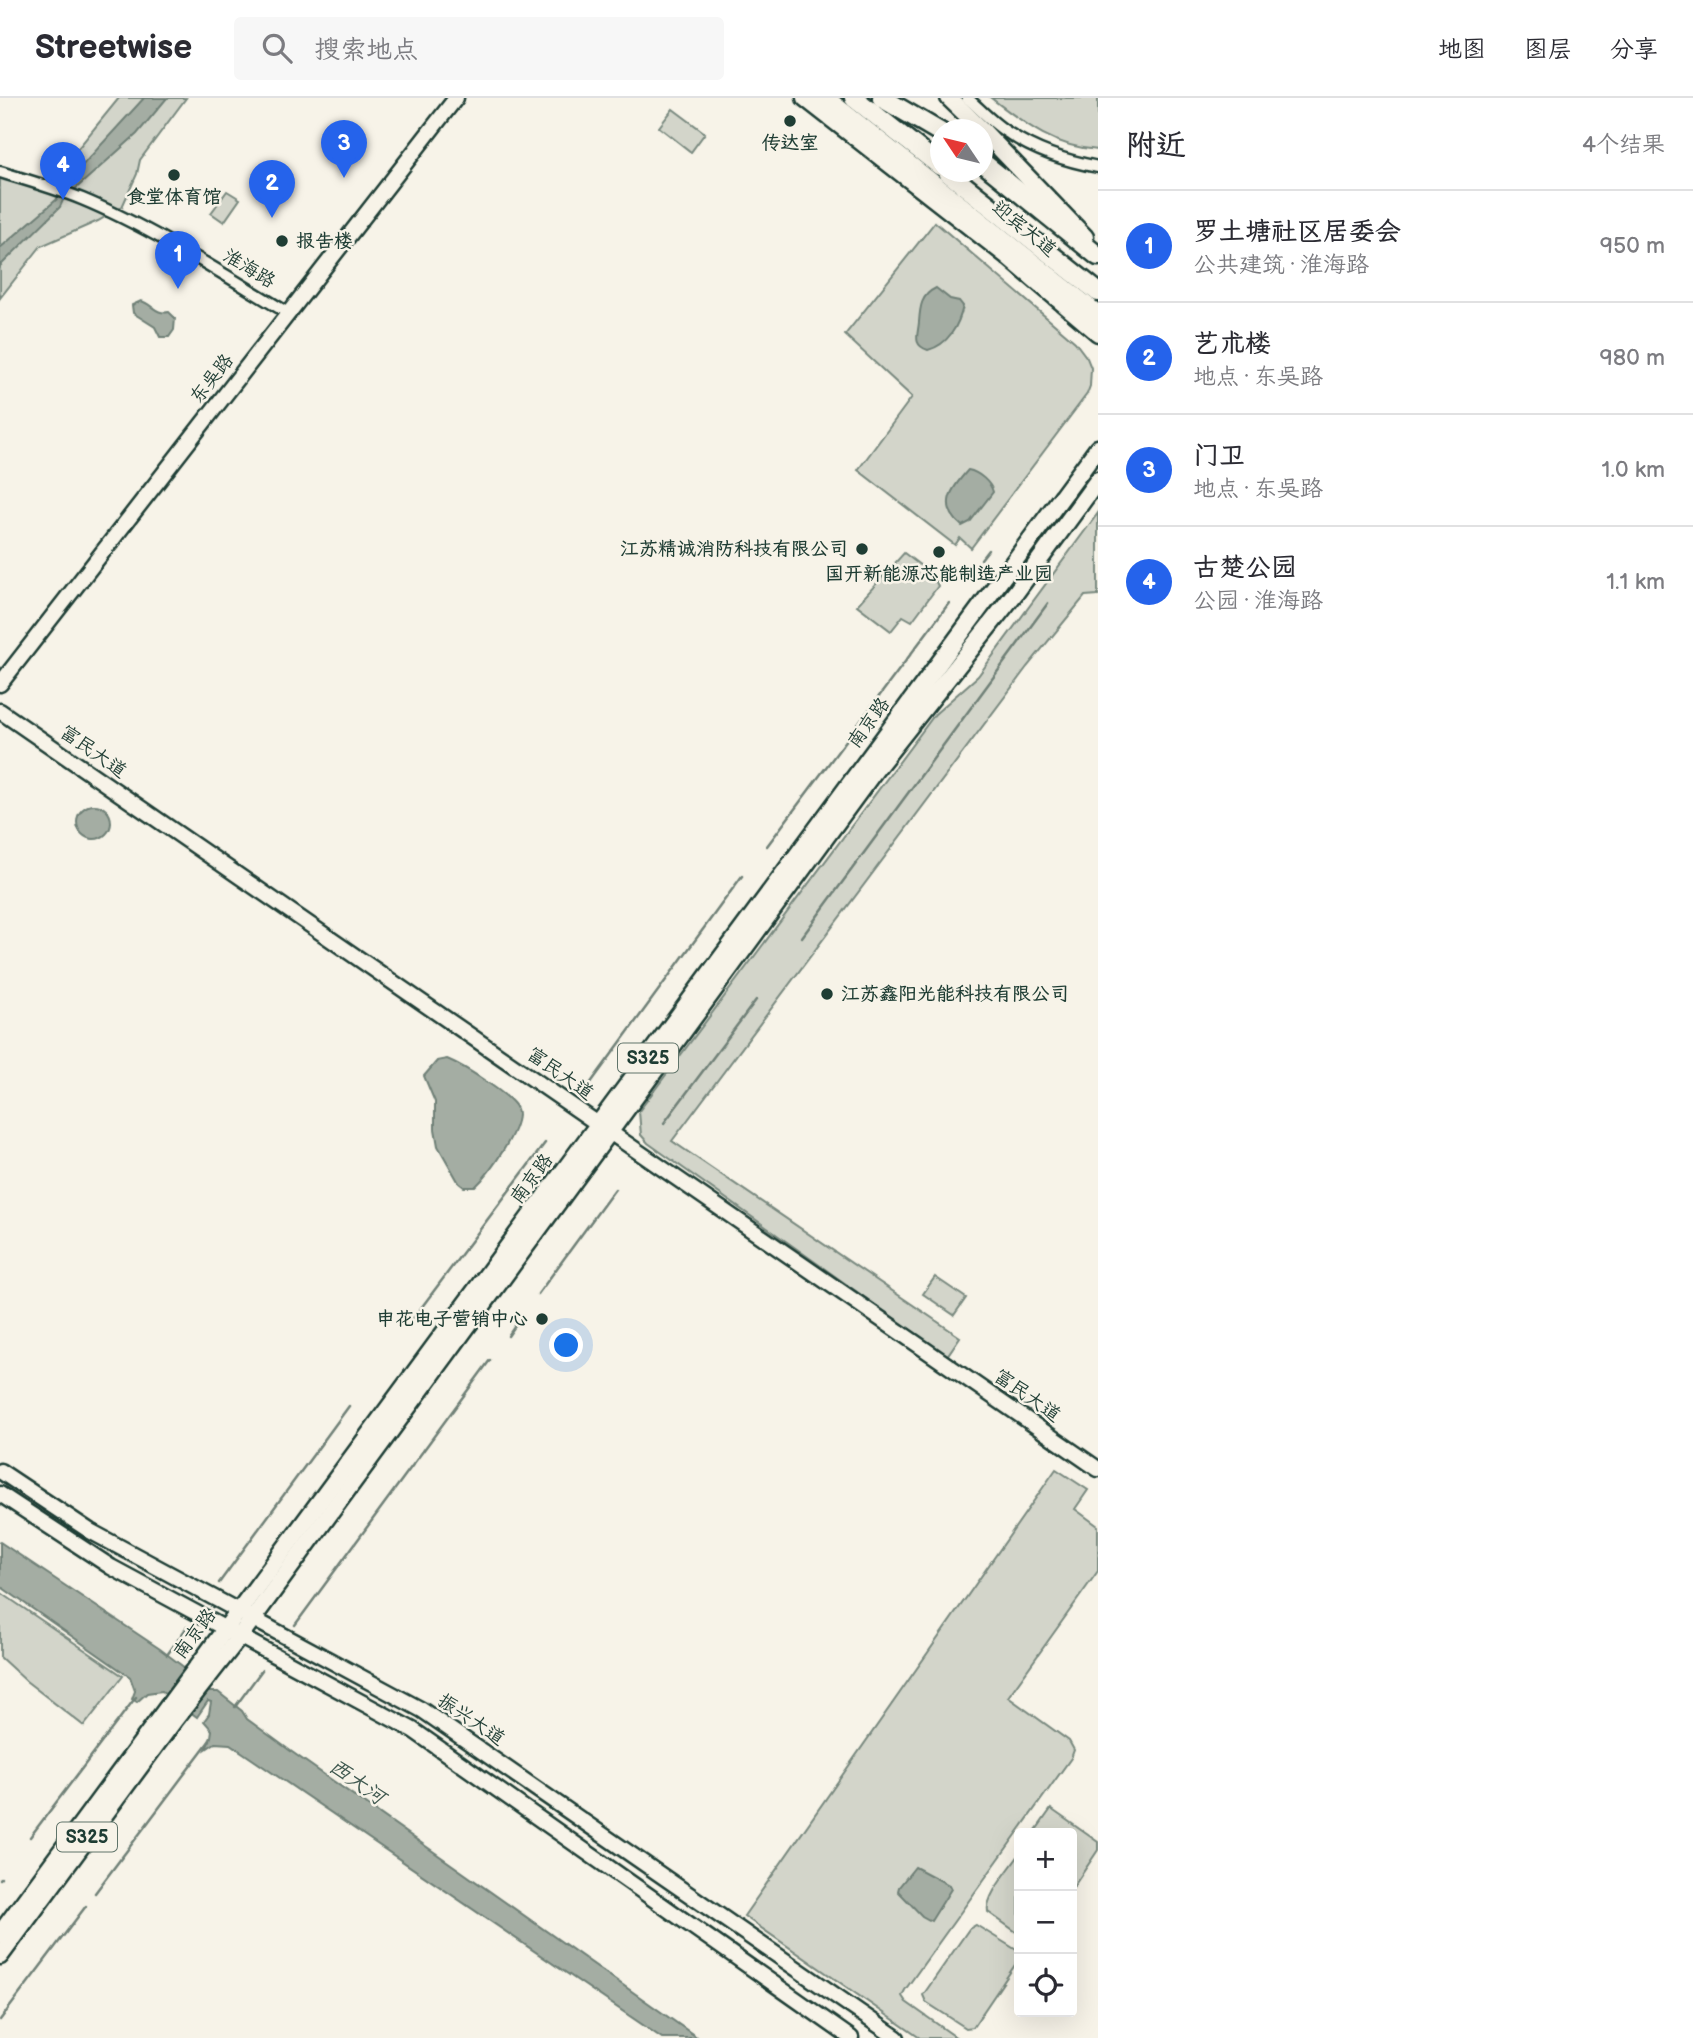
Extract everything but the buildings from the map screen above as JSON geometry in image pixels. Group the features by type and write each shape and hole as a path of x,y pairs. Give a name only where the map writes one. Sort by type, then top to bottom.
{"highway":[{"name":"迎宾大道","path":"825,98 1091,317"},
{"path":"855,98 930,158"},
{"path":"881,98 930,126"},
{"path":"993,171 1098,256"},
{"name":"迎宾大道","path":"960,182 1098,292"}],"main road":[{"path":"805,98 1006,255 1091,317 1098,336"},
{"path":"949,98 971,119"},
{"path":"993,141 1098,241"},
{"path":"1025,174 1098,248"},
{"path":"1071,486 1098,438"},
{"name":"南京路","path":"0,1934 233,1632 604,1128 1098,448"},
{"name":"南京路","path":"604,1128 875,770 1027,577 1098,480"},
{"path":"1027,577 1098,488"},
{"name":"南京路","path":"0,1956 169,1715"}],"street":[{"name":"东吴路","path":"0,684 456,98"},
{"path":"967,98 1008,133 1026,144 1062,161 1098,167"},
{"name":"淮海路","path":"0,172 81,198 187,252 288,313"},
{"name":"富民大道","path":"0,711 1097,1466"},
{"name":"振兴大道","path":"0,1471 90,1531 422,1710 897,2038"},
{"path":"0,1494 111,1567 413,1730 851,2038"}],"shaded area":[{"path":"119,98 186,98 140,160 137,174 122,207 98,221 41,246 0,298 0,174 49,190 53,179"},
{"path":"144,98 167,98 137,134 63,200 60,207 0,266 0,248 56,200 79,169"},
{"path":"991,98 1098,98 1098,150 1067,144 1040,133"},
{"path":"673,109 705,133 691,152 659,127"},
{"path":"227,191 240,199 224,222 211,213"},
{"path":"935,222 1075,342 1091,368 1087,394 971,548 960,538 955,545 858,470 912,397 845,335"},
{"path":"936,288 963,306 959,320 947,339 928,350 920,345 917,339 920,311 924,298"},
{"path":"141,301 157,311 169,312 175,318 174,330 169,337 160,337 155,327 133,313 132,305"},
{"path":"968,470 984,478 993,492 970,522 962,526 950,511 949,505 952,491"},
{"path":"1098,513 1098,595 1085,596 1027,667 672,1141 960,1337 947,1356 648,1143 641,1135 639,1111 935,714 978,676"},
{"path":"904,553 938,579 938,586 912,621 903,616 891,631 857,605"},
{"path":"94,805 106,810 111,822 106,834 94,839 82,834 77,822 82,810"},
{"path":"447,1059 497,1089 517,1109 518,1117 510,1138 496,1162 475,1187 464,1187 459,1183 438,1146 435,1102 424,1076 437,1061"},
{"path":"935,1277 966,1298 954,1315 923,1294"},
{"path":"1056,1469 1088,1490 1075,1509 1098,1526 1098,1571 1008,1697 1069,1741 1074,1750 1021,1828 1014,1828 1014,1838 902,1996 906,2002 957,2038 920,2038 744,1916"},
{"path":"0,1542 160,1649 185,1668 182,1674 207,1692 218,1692 242,1711 247,1719 292,1752 698,2038 662,2038 230,1744 215,1743 206,1749 212,1730 204,1721 209,1714 211,1702 208,1701 197,1717 162,1691 147,1693 137,1702 132,1699 135,1691 130,1677 0,1586"},
{"path":"0,1592 123,1676 84,1726 0,1657"},
{"path":"1051,1809 1098,1842 1098,1850 1077,1882 1077,1828 1038,1828"},
{"path":"1014,1862 1014,1930 988,1912 994,1891"},
{"path":"915,1867 949,1885 951,1889 931,1921 922,1916 898,1891"},
{"path":"976,1925 1014,1949 1014,1966 973,2027 966,2028 926,2002 923,1995 969,1929"}],"waterway":[{"path":"981,559 988,550"},
{"path":"767,846 949,603"},
{"path":"802,937 1048,603"},
{"path":"590,1084 742,876"},
{"path":"664,1123 756,1000"},
{"path":"412,1320 545,1143"},
{"path":"538,1294 615,1189"},
{"path":"508,1336 519,1320"},
{"path":"295,1625 490,1360"},
{"path":"219,1583 349,1406"},
{"path":"167,1655 187,1627"},
{"path":"235,1707 262,1670"},
{"path":"30,1837 136,1697"},
{"path":"95,1893 210,1740"},
{"path":"0,2020 86,1906"}],"place":[{"name":"传达室","path":"790,121"},
{"name":"食堂体育馆","path":"174,175"},
{"name":"门卫","path":"344,178"},
{"name":"古楚公园","path":"63,200"},
{"name":"艺术楼","path":"272,218"},
{"name":"报告楼","path":"282,241"},
{"name":"罗土塘社区居委会","path":"178,289"},
{"name":"江苏精诚消防科技有限公司","path":"862,549"},
{"name":"国开新能源芯能制造产业园","path":"939,552"},
{"name":"江苏鑫阳光能科技有限公司","path":"827,994"},
{"name":"申花电子营销中心","path":"542,1319"}],"water label":[{"name":"西大河","path":"357,1782"}]}
